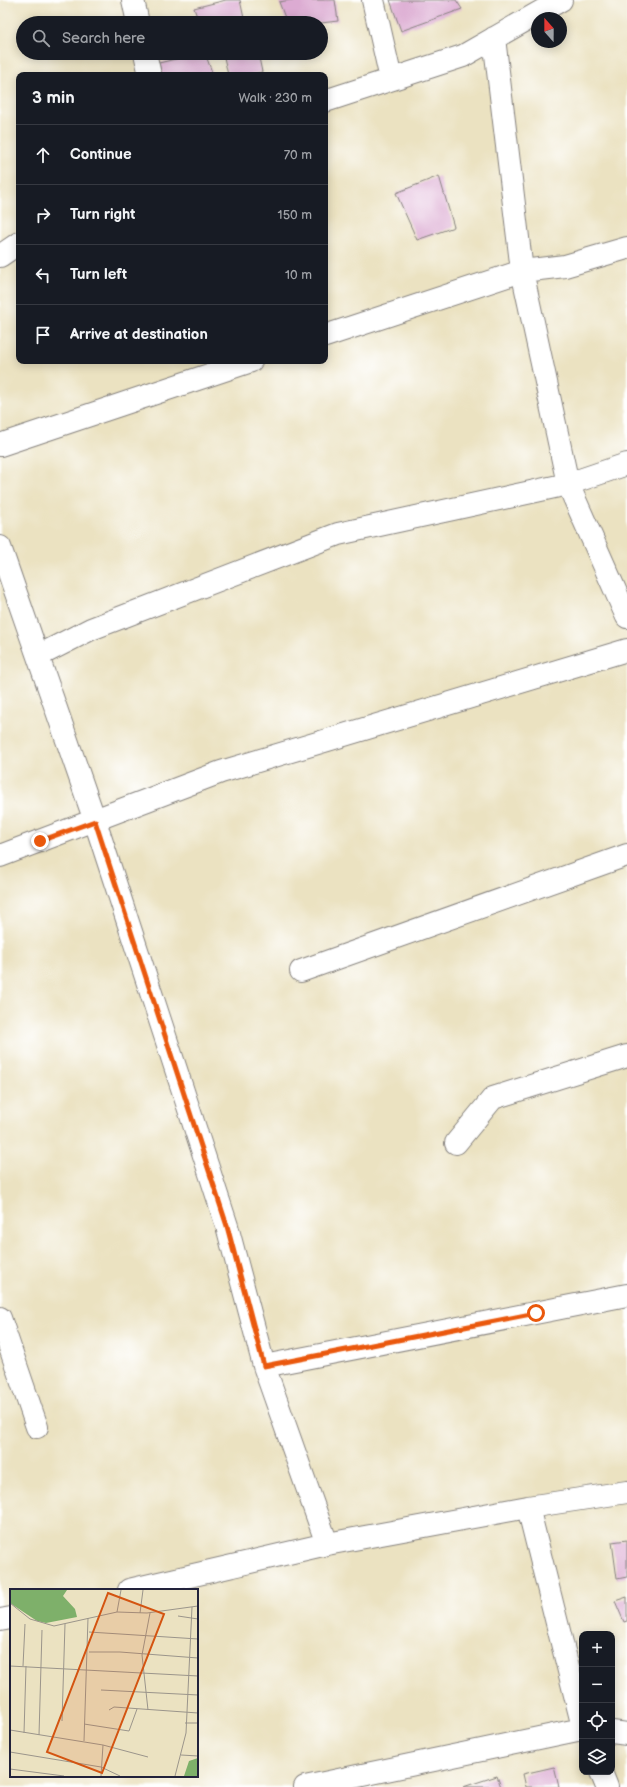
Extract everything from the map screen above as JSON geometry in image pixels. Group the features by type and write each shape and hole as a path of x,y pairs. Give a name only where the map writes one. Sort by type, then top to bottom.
{"street":[{"path":"133,0 136,16"},
{"path":"373,0 392,79"},
{"path":"328,100 463,56 561,0"},
{"path":"494,38 522,270 568,484 627,617"},
{"path":"147,60 149,72"},
{"path":"0,256 16,245"},
{"path":"328,335 522,270 565,266 627,248"},
{"path":"0,445 242,364"},
{"path":"38,656 91,628 338,534 568,484 627,464"},
{"path":"0,547 95,821 227,1226 264,1366 327,1544"},
{"path":"0,856 221,772 627,650"},
{"path":"301,971 627,855"},
{"path":"456,1143 492,1098 627,1056"},
{"path":"264,1366 627,1295"},
{"path":"0,1318 37,1427"},
{"path":"133,1589 327,1544 528,1507 627,1492"},
{"path":"528,1507 579,1711"},
{"path":"0,1620 10,1618"},
{"path":"306,1787 579,1730"},
{"path":"615,1732 627,1734"},
{"path":"602,1775 607,1787"}],"building":[{"path":"226,0 240,0 243,16 197,16 194,8"},
{"path":"291,0 335,0 338,21 328,22 328,16 284,16 279,2"},
{"path":"390,0 456,0 462,9 401,31"},
{"path":"171,60 208,60 212,72 161,72 159,63"},
{"path":"225,60 259,60 262,72 227,72"},
{"path":"439,176 454,227 417,240 396,193"},
{"path":"627,1540 627,1577 617,1579 612,1542"},
{"path":"627,1597 627,1621 624,1622 615,1601"},
{"path":"554,1767 559,1787 526,1787 523,1774"},
{"path":"497,1776 501,1787 463,1787"}],"route":[{"path":"40,841 95,821 227,1226 264,1366 536,1313"}]}
